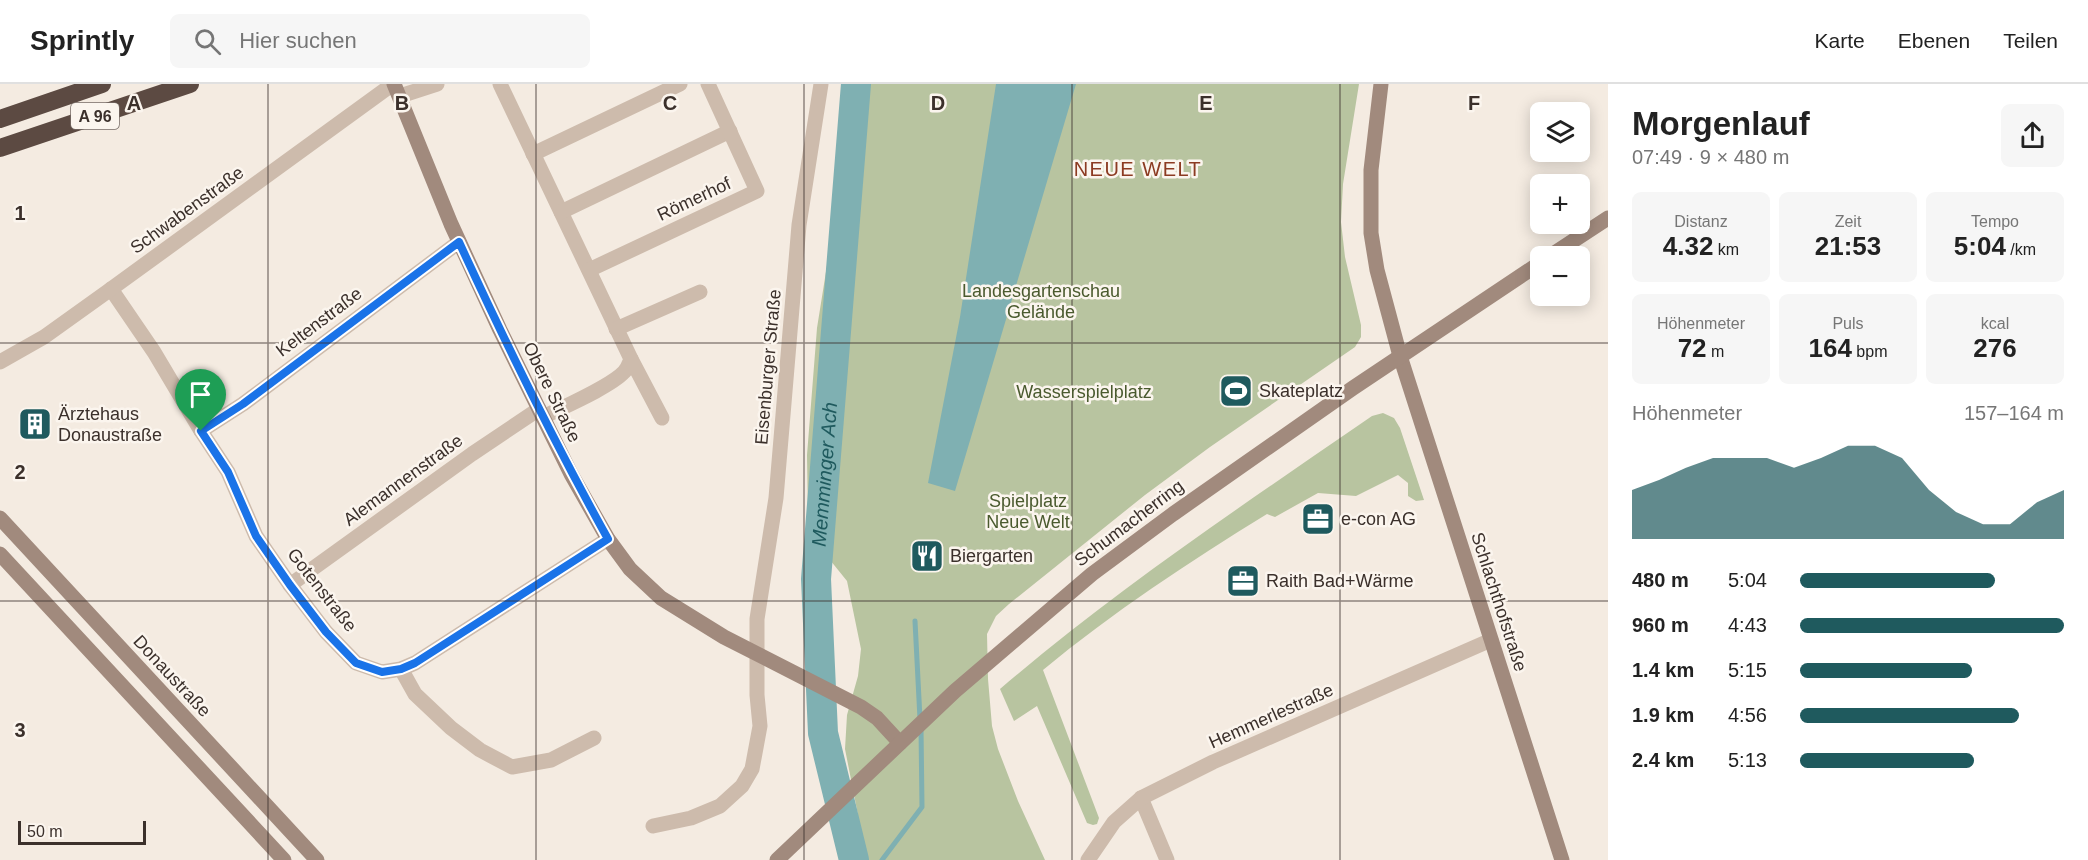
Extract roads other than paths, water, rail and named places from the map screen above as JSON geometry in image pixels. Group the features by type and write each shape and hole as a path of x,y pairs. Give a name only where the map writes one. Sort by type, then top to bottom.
{"highway":[{"name":"A 96","path":"0,119 102,84"},
{"name":"A 96","path":"0,148 190,84"}],"street":[{"path":"396,88 437,84"},
{"path":"500,84 616,329 662,418"},
{"path":"533,154 680,84"},
{"name":"Römerhof","path":"589,270 757,191 708,84"},
{"name":"Eisenburger Straße","path":"757,652 757,619 776,498 799,225 821,84"},
{"name":"Schlachthofstraße","path":"1381,84 1371,170 1371,233 1377,270 1400,356 1562,860"},
{"name":"Obere Straße","path":"396,88 459,242 541,413 571,474 608,539 630,569 660,598 724,637 829,690 877,718 900,743"},
{"name":"Schwabenstraße","path":"0,362 44,337 396,88"},
{"path":"561,212 730,131"},
{"path":"1565,246 1608,218"},
{"name":"Keltenstraße","path":"201,431 243,404 459,242"},
{"name":"Schumacherring","path":"777,860 955,691 1092,574 1246,462 1530,270"},
{"name":"Gotenstraße","path":"111,290 154,352 228,472 256,536 326,632 356,663 382,672 401,669 415,663 608,539"},
{"path":"616,329 700,292"},
{"path":"541,413 611,382 623,374 631,359"},
{"name":"Alemannenstraße","path":"290,585 472,454 541,413"},
{"name":"Donaustraße","path":"0,518 317,860"},
{"path":"0,555 284,860"},
{"name":"Hemmerlestraße","path":"1088,859 1114,822 1141,798 1224,758 1491,640"},
{"path":"653,826 691,818 720,806 742,786 752,769 760,726 757,652"},
{"path":"401,669 415,694 451,728 480,750 512,767 551,760 594,738"},
{"path":"1141,798 1167,860"}],"water":[{"path":"996,84 1076,84 955,491 928,483 960,317"}],"waterway":[{"name":"Memminger Ach","path":"854,860 823,733 816,579 856,84"},
{"path":"915,621 920,719"},
{"path":"882,860 922,807 921,728"}],"place":[{"name":"Skateplatz","path":"1236,391"},
{"name":"Ärztehaus Donaustraße","path":"35,424"},
{"name":"e-con AG","path":"1318,519"},
{"name":"Biergarten","path":"927,556"},
{"name":"Raith Bad+Wärme","path":"1243,581"}],"district":[{"name":"NEUE WELT","path":"1138,169"}],"park label":[{"name":"Landesgartenschau Gelände","path":"1041,301"},
{"name":"Wasserspielplatz","path":"1084,392"},
{"name":"Spielplatz Neue Welt","path":"1028,511"}]}
